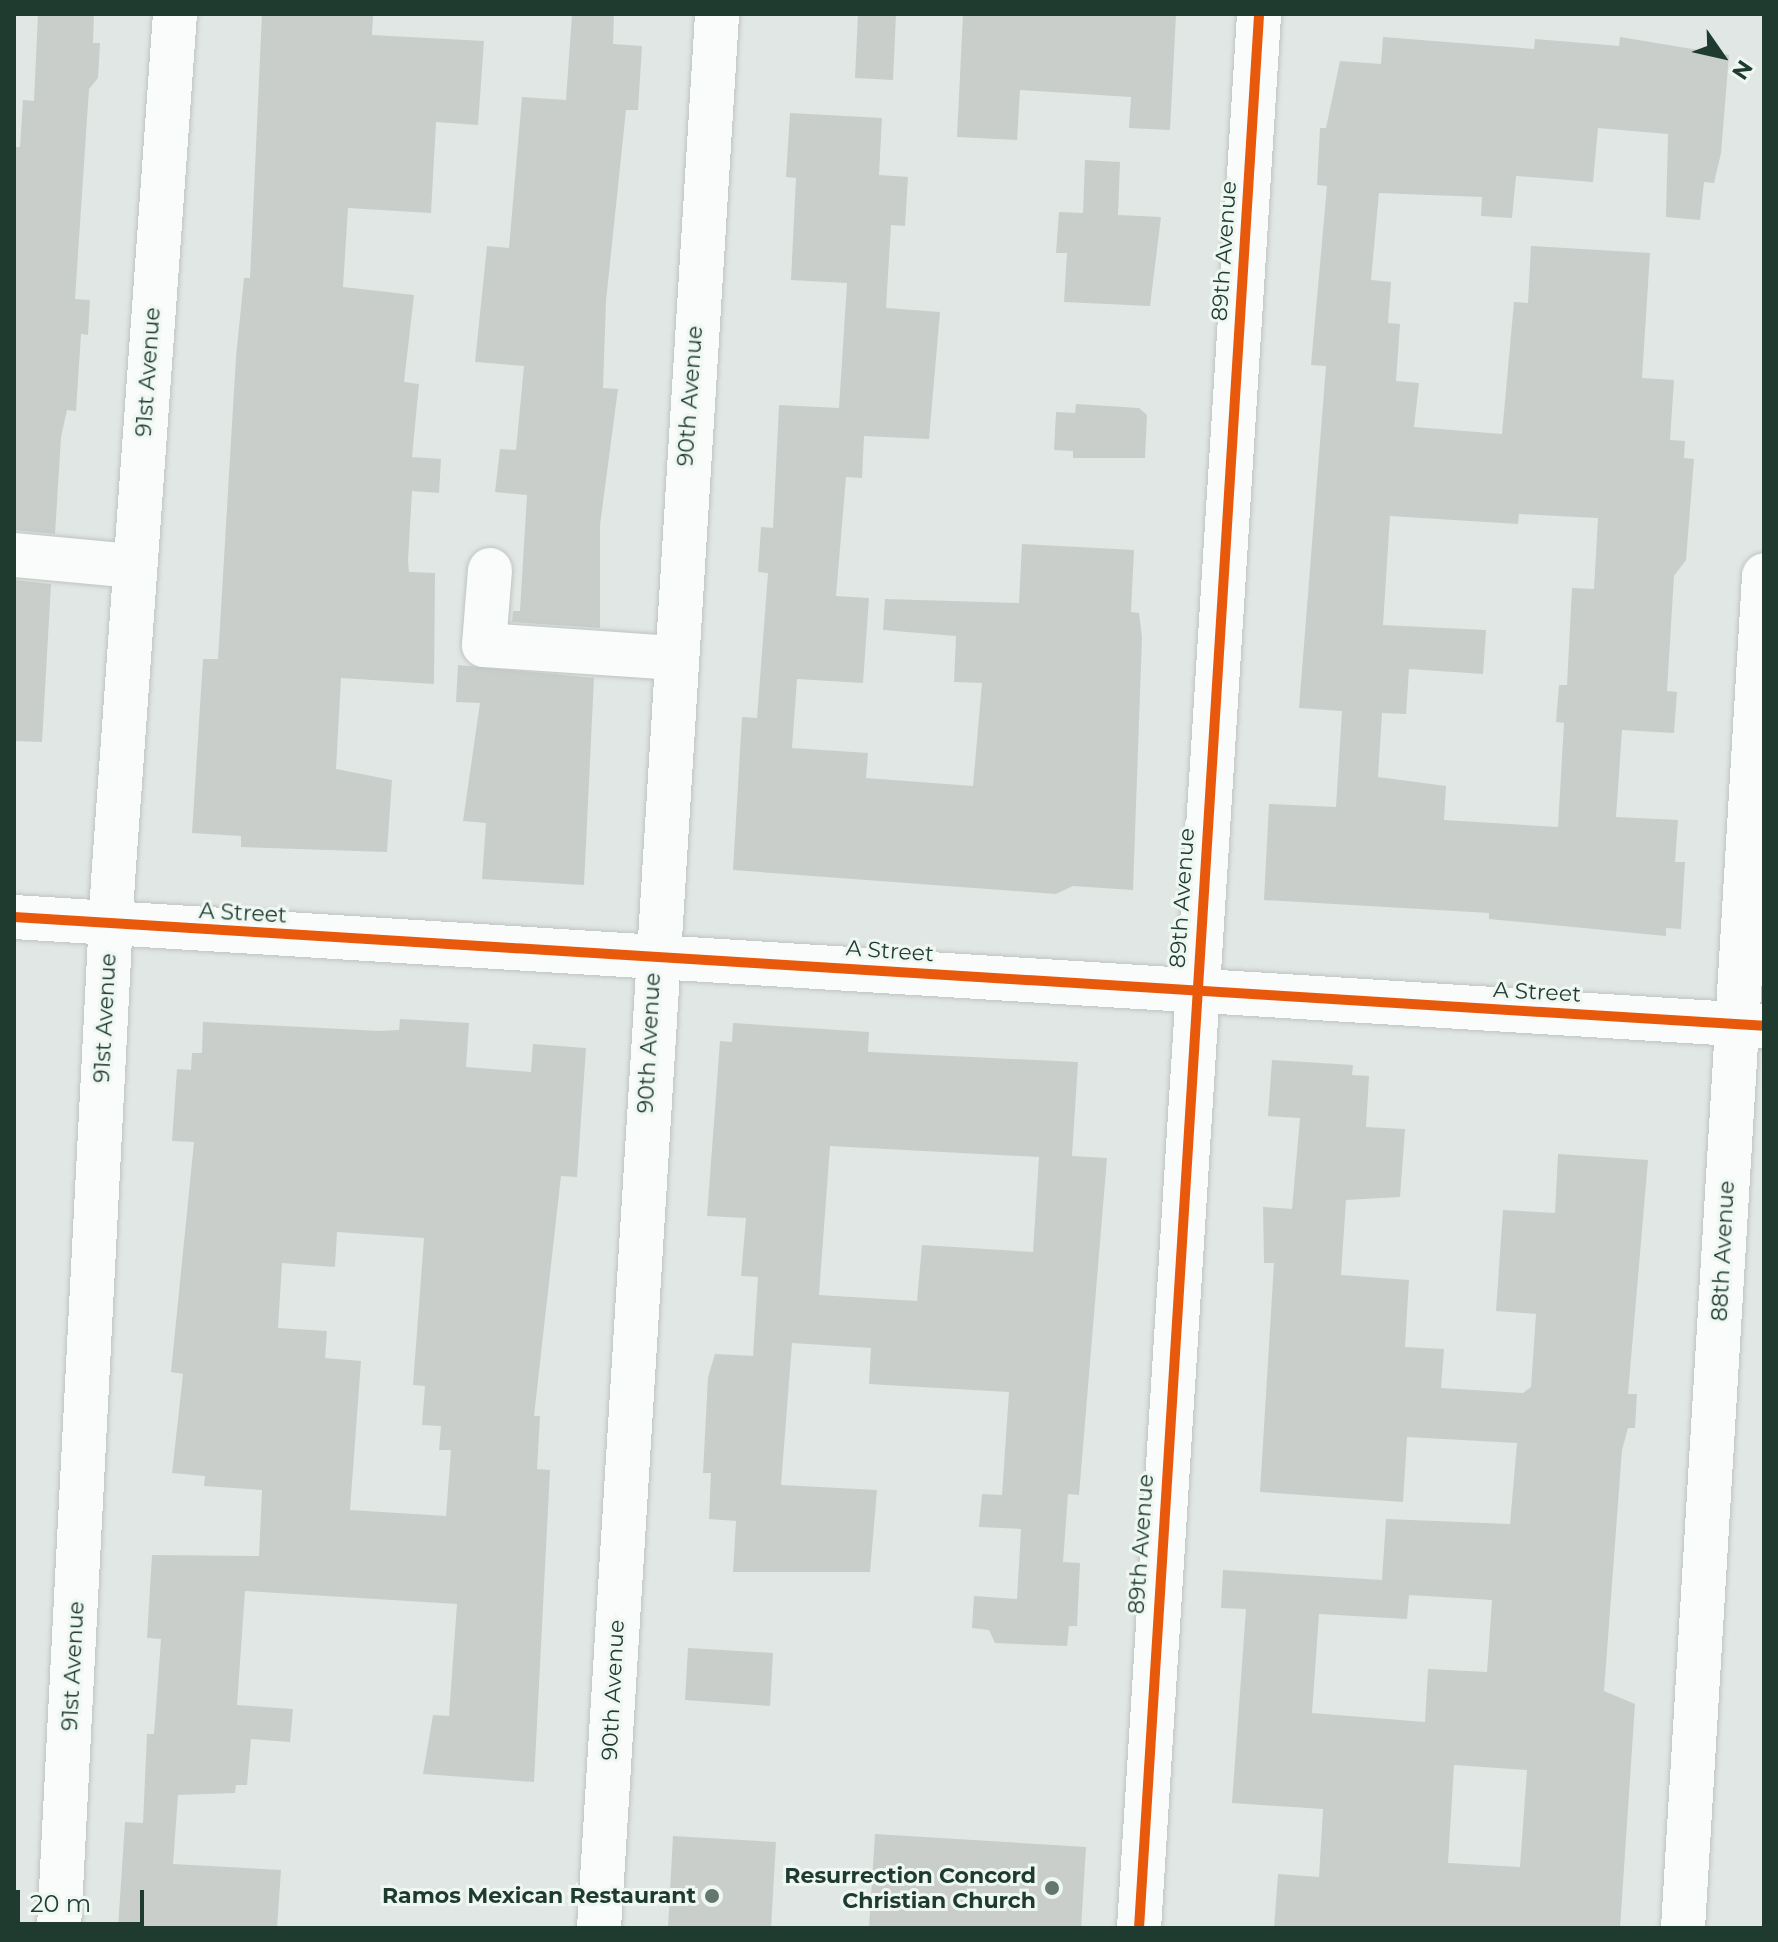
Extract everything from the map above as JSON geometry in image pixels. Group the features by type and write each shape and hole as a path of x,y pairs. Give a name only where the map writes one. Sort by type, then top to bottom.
{"street":[{"name":"91st Avenue","path":"59,1928 110,925 133,566 175,14"},
{"name":"90th Avenue","path":"599,1928 654,957 717,14"},
{"name":"89th Avenue","path":"1139,1928 1195,992 1259,14"},
{"path":"14,555 133,566"},
{"path":"490,570 484,645 673,658"},
{"name":"88th Avenue","path":"1683,1928 1751,1025 1764,575"},
{"name":"A Street","path":"14,917 1751,1025"}],"building":[{"path":"38,14 94,14 93,43 100,43 98,78 89,89 75,299 90,300 88,335 81,334 76,411 67,410 61,437 55,534 14,530 14,147 20,147 23,100 34,101"},
{"path":"262,14 373,16 372,35 484,41 478,125 436,122 431,213 348,208 343,287 414,295 404,382 419,384 412,457 441,459 439,493 412,491 408,560 409,572 435,573 434,684 341,678 336,769 392,780 387,852 241,847 241,836 192,833 203,659 218,659 236,357 244,278 250,278"},
{"path":"572,14 614,14 613,44 642,46 638,110 626,110 606,301 603,388 618,389 600,525 600,628 512,622 513,611 520,611 527,495 495,492 500,449 516,450 524,366 475,362 487,246 509,248 522,97 566,100"},
{"path":"858,14 896,14 893,80 855,78"},
{"path":"963,14 1176,15 1170,130 1129,128 1131,97 1020,90 1017,140 957,137"},
{"path":"1383,37 1534,49 1535,39 1619,46 1620,37 1729,55 1721,153 1714,183 1704,182 1700,220 1666,217 1668,134 1598,128 1593,182 1516,176 1512,218 1481,216 1482,197 1379,193 1371,280 1391,282 1388,323 1400,324 1396,381 1419,383 1414,427 1502,434 1514,302 1528,303 1531,246 1650,253 1642,378 1674,380 1670,440 1685,441 1684,458 1694,459 1686,560 1674,576 1667,691 1677,692 1674,733 1622,730 1616,817 1678,820 1675,862 1685,862 1681,929 1666,928 1666,936 1489,919 1489,913 1264,900 1269,804 1336,807 1342,711 1299,708 1326,366 1311,365 1327,186 1317,185 1320,128 1326,128 1340,61 1381,64","holes":["1519,514 1598,518 1594,589 1572,588 1567,685 1559,685 1556,722 1564,723 1558,827 1444,820 1446,786 1378,777 1382,713 1406,714 1409,669 1483,674 1486,630 1383,625 1390,516 1518,524"]},
{"path":"790,113 882,118 879,175 908,177 905,226 891,225 886,308 940,312 929,439 864,436 862,478 846,477 836,596 869,598 863,683 797,679 792,748 868,753 866,778 973,786 982,683 954,682 956,636 883,630 885,599 1019,603 1022,544 1134,550 1131,612 1139,613 1142,637 1133,890 1073,886 1056,894 733,870 742,717 757,718 768,573 758,572 761,527 773,528 779,405 839,408 847,283 791,280 796,178 786,177"},
{"path":"1085,160 1120,162 1118,215 1161,217 1150,306 1064,302 1067,253 1056,253 1059,212 1083,213"},
{"path":"1076,404 1139,408 1147,415 1145,458 1073,458 1073,451 1054,450 1056,412 1075,413"},
{"path":"14,580 51,584 42,742 14,741"},
{"path":"458,665 594,678 584,885 482,879 486,823 463,821 480,703 456,702"},
{"path":"400,1019 469,1023 466,1067 531,1072 533,1044 586,1048 577,1177 561,1176 534,1416 540,1416 537,1469 550,1470 534,1782 423,1774 433,1715 449,1716 457,1604 245,1591 237,1705 293,1709 290,1742 251,1739 247,1785 236,1785 235,1793 178,1795 173,1864 281,1870 277,1928 118,1928 125,1822 143,1823 147,1734 154,1734 161,1639 147,1638 152,1555 259,1556 262,1490 204,1486 205,1476 172,1473 183,1374 171,1372 194,1142 172,1141 177,1069 191,1070 192,1053 202,1053 203,1022 399,1030","holes":["337,1232 424,1238 413,1385 425,1386 422,1425 441,1426 439,1450 451,1450 446,1516 350,1510 361,1361 325,1358 327,1331 278,1328 282,1263 335,1267"]},
{"path":"733,1023 869,1032 868,1052 1078,1062 1072,1156 1107,1158 1079,1495 1068,1494 1063,1562 1080,1563 1077,1626 1069,1626 1067,1646 995,1643 989,1630 972,1628 974,1596 1017,1599 1021,1529 979,1527 982,1494 1002,1495 1009,1392 869,1384 871,1348 792,1343 781,1485 877,1490 870,1572 733,1572 736,1521 709,1519 711,1473 703,1473 708,1377 715,1354 753,1356 758,1277 741,1276 746,1218 707,1216 720,1041 732,1042","holes":["830,1146 1039,1157 1033,1252 922,1245 917,1301 819,1295"]},
{"path":"1272,1060 1353,1065 1352,1075 1369,1076 1366,1127 1405,1129 1400,1197 1346,1200 1341,1275 1409,1280 1405,1347 1444,1349 1441,1388 1523,1393 1531,1387 1536,1314 1496,1311 1503,1210 1555,1213 1558,1154 1648,1160 1628,1394 1637,1394 1635,1428 1628,1428 1622,1450 1604,1691 1635,1704 1620,1928 1274,1928 1278,1874 1319,1877 1323,1809 1232,1803 1246,1609 1221,1608 1223,1570 1382,1580 1386,1519 1510,1524 1517,1443 1407,1437 1403,1502 1260,1492 1274,1263 1264,1263 1263,1207 1292,1209 1300,1118 1268,1116","holes":["1409,1595 1492,1600 1487,1672 1428,1669 1425,1722 1312,1713 1319,1614 1407,1619","1454,1765 1527,1770 1520,1867 1448,1863"]},
{"path":"688,1648 773,1653 770,1706 685,1700"},
{"path":"875,1834 1086,1847 1081,1928 869,1928"},
{"path":"673,1836 776,1842 771,1928 668,1928"}],"cycle path":[{"path":"1139,1928 1259,14"},
{"path":"14,917 1764,1026"}],"place":[{"name":"Resurrection Concord Christian Church","path":"1052,1888"},
{"name":"Ramos Mexican Restaurant","path":"712,1896"}]}
